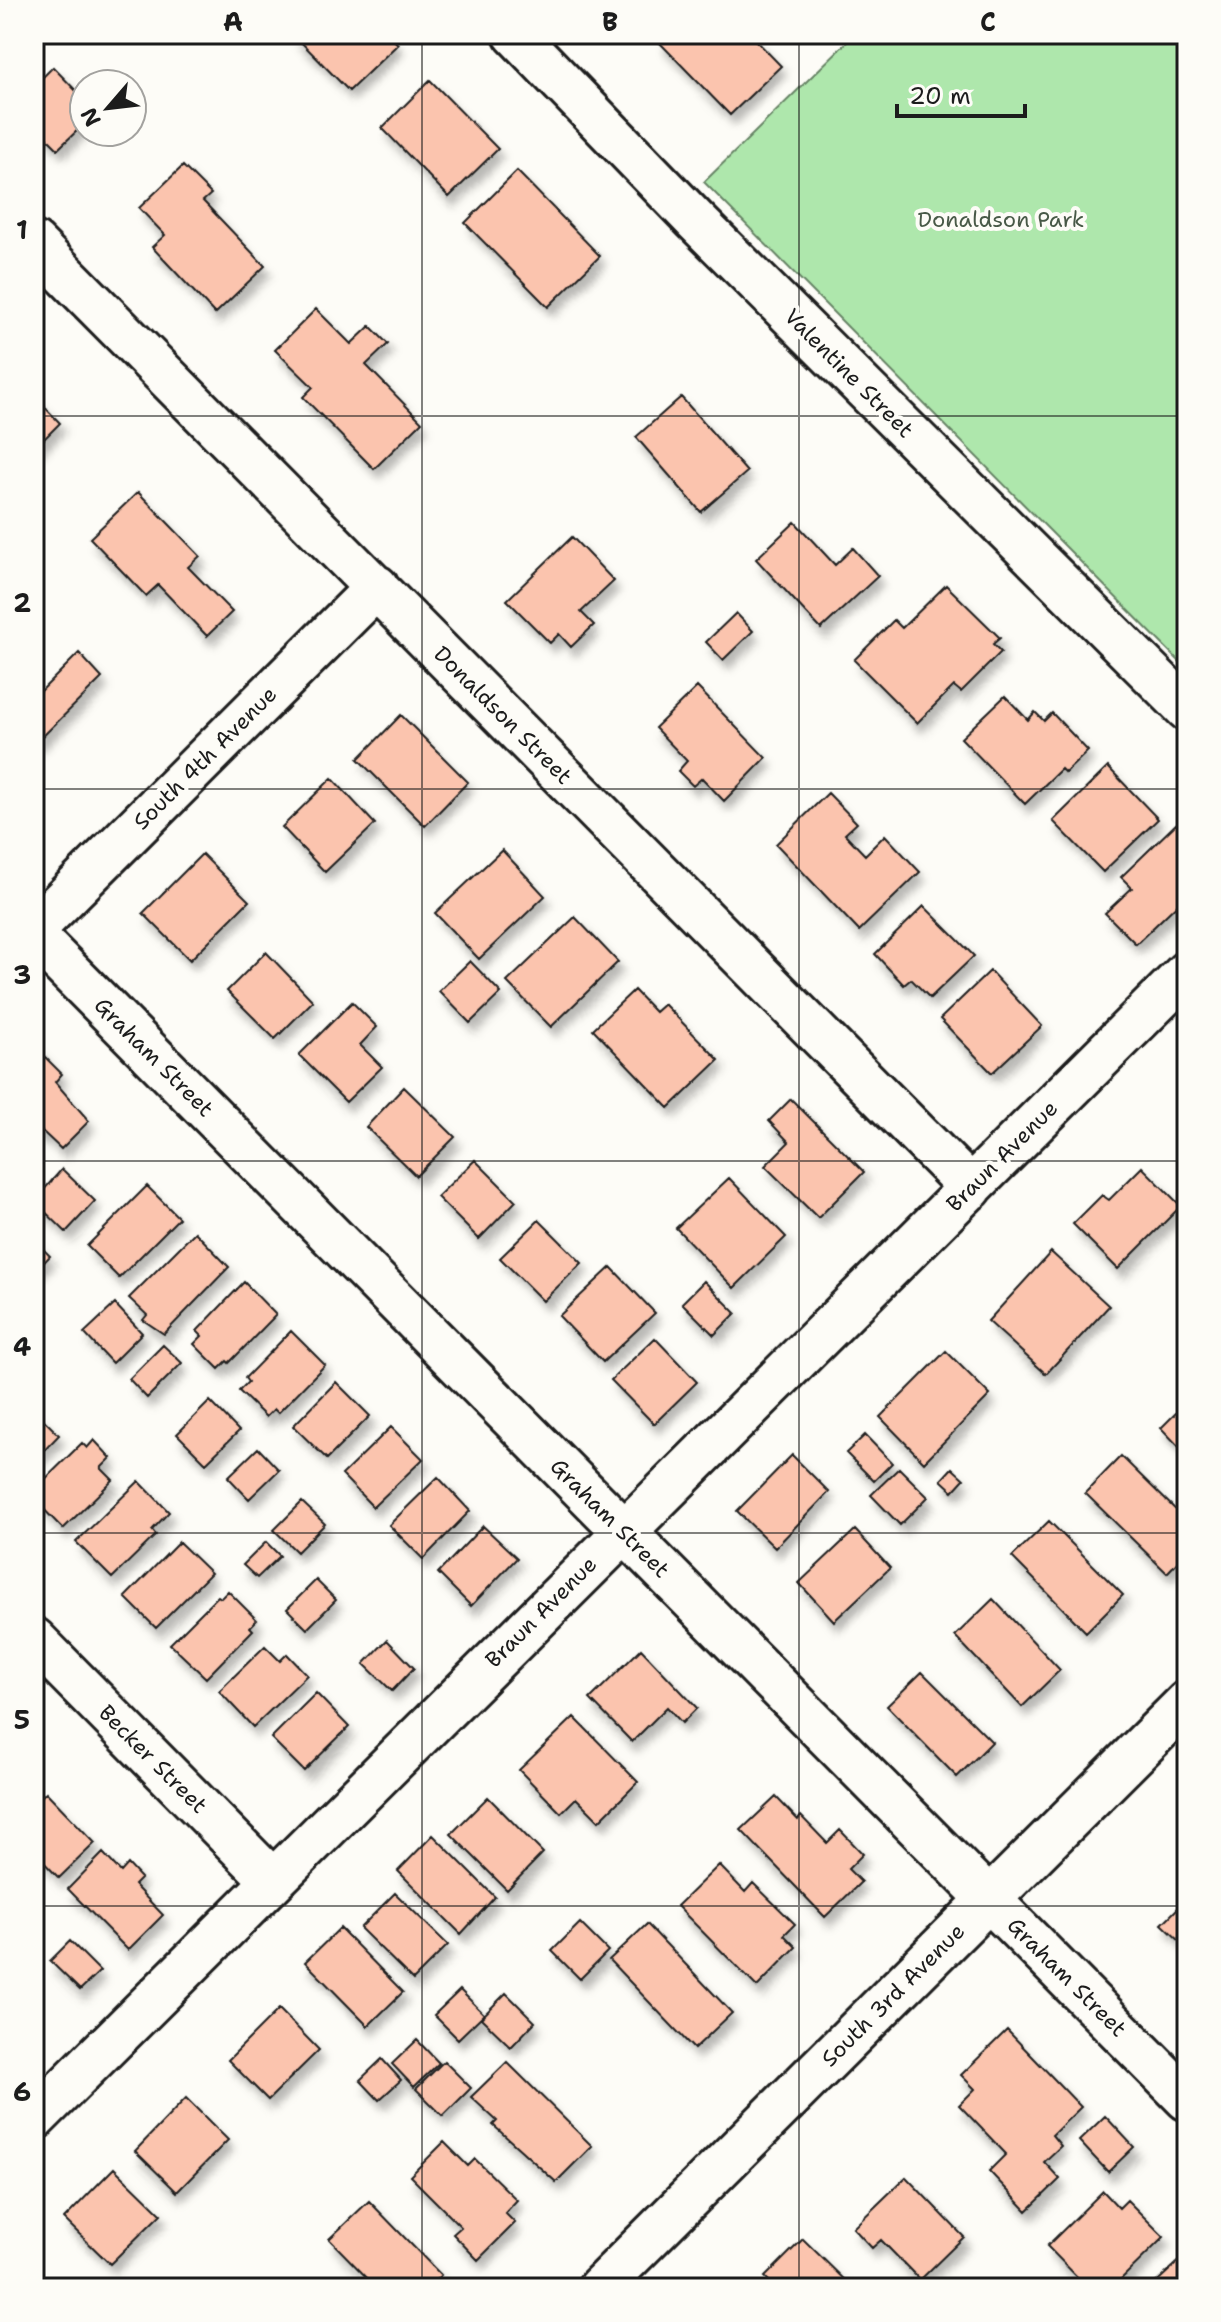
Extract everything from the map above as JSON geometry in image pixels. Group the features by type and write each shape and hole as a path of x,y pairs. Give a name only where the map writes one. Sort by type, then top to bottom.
{"street":[{"name":"Valentine Street","path":"515,34 706,231 1187,709"},
{"name":"Donaldson Street","path":"34,243 971,1188"},
{"name":"South 4th Avenue","path":"34,929 377,587"},
{"name":"Graham Street","path":"34,936 1187,2099"},
{"name":"Braun Avenue","path":"34,2119 271,1879 1187,972"},
{"name":"Becker Street","path":"34,1639 271,1879"},
{"name":"South 3rd Avenue","path":"599,2288 1187,1702"}],"green space":[{"name":"Donaldson Park","path":"855,34 1187,34 1187,669 704,182"}],"building":[{"path":"293,34 387,34 398,44 349,91"},
{"path":"667,34 750,34 781,66 730,115 659,42"},
{"path":"53,67 68,82 68,139 58,149 34,125 34,86"},
{"path":"430,80 498,149 449,197 382,128"},
{"path":"183,166 211,194 203,201 265,266 215,314 152,247 165,235 139,208"},
{"path":"517,171 600,256 548,307 465,223"},
{"path":"316,309 351,344 370,326 388,344 366,365 422,422 374,469 303,397 313,387 275,350"},
{"path":"34,396 60,423 34,449"},
{"path":"681,397 747,472 701,512 636,437"},
{"path":"138,492 200,556 188,567 232,612 207,636 158,585 146,596 90,538"},
{"path":"795,522 835,565 853,548 878,576 821,629 756,559"},
{"path":"572,537 614,581 581,612 594,625 571,647 559,634 550,643 507,600"},
{"path":"946,585 1000,638 993,644 1001,652 961,692 954,686 917,723 854,660 894,620 902,628"},
{"path":"736,613 753,631 723,660 706,642"},
{"path":"79,653 102,678 34,745 34,684 41,691"},
{"path":"697,687 766,758 724,801 702,778 693,786 678,771 687,761 655,728"},
{"path":"1005,696 1028,720 1035,712 1044,721 1052,713 1088,751 1065,773 1061,769 1025,804 961,738"},
{"path":"401,715 468,782 425,826 358,759"},
{"path":"1108,767 1158,819 1103,872 1053,821"},
{"path":"332,778 375,824 325,872 282,827"},
{"path":"828,793 857,823 845,834 865,855 885,835 920,872 859,931 776,844"},
{"path":"1176,824 1187,835 1187,895 1136,944 1105,913 1132,888 1121,877"},
{"path":"502,850 545,896 479,959 435,913"},
{"path":"202,854 249,901 190,960 143,913"},
{"path":"924,906 974,956 930,998 911,979 904,985 875,954"},
{"path":"575,917 618,962 551,1027 507,982"},
{"path":"266,952 313,1001 275,1039 227,991"},
{"path":"470,961 501,993 470,1023 439,991"},
{"path":"990,971 1042,1026 992,1073 940,1019"},
{"path":"634,990 655,1012 664,1004 719,1060 669,1108 593,1029"},
{"path":"352,1002 377,1027 360,1045 382,1067 346,1102 299,1055"},
{"path":"34,1046 62,1074 55,1082 89,1121 61,1149 43,1132 40,1136 34,1130"},
{"path":"404,1087 455,1137 416,1176 366,1127"},
{"path":"791,1099 864,1172 818,1218 765,1166 789,1142 769,1121"},
{"path":"475,1160 516,1201 479,1239 437,1197"},
{"path":"1142,1167 1181,1206 1118,1269 1073,1224 1102,1195 1109,1200"},
{"path":"62,1169 95,1201 66,1232 34,1201"},
{"path":"729,1178 786,1237 734,1288 676,1228"},
{"path":"147,1186 179,1218 119,1278 87,1246"},
{"path":"539,1220 582,1263 543,1301 500,1258"},
{"path":"195,1232 229,1267 164,1334 143,1320 147,1315 129,1298"},
{"path":"34,1240 50,1256 34,1273"},
{"path":"1051,1252 1109,1306 1046,1374 988,1321"},
{"path":"611,1267 655,1313 603,1362 559,1316"},
{"path":"704,1281 736,1313 714,1335 682,1303"},
{"path":"244,1282 276,1315 229,1363 227,1361 219,1369 194,1344 202,1336 197,1331"},
{"path":"115,1304 142,1333 112,1363 84,1333"},
{"path":"291,1331 325,1365 278,1413 274,1409 266,1417 239,1391 248,1382 245,1378"},
{"path":"655,1338 697,1382 654,1424 611,1380"},
{"path":"163,1345 182,1363 147,1398 129,1379"},
{"path":"946,1351 990,1395 924,1462 880,1417"},
{"path":"336,1382 370,1416 327,1459 293,1426"},
{"path":"210,1401 239,1431 206,1463 177,1434"},
{"path":"1187,1402 1187,1455 1161,1428"},
{"path":"34,1410 59,1435 34,1461"},
{"path":"391,1427 423,1459 373,1507 342,1475"},
{"path":"865,1435 892,1463 874,1481 846,1453"},
{"path":"94,1440 111,1458 101,1468 113,1480 63,1529 34,1499 34,1490 82,1443 87,1448"},
{"path":"258,1448 279,1470 249,1499 228,1477"},
{"path":"792,1455 829,1492 775,1548 737,1511"},
{"path":"1121,1456 1187,1521 1187,1552 1167,1573 1085,1493"},
{"path":"899,1468 928,1497 900,1525 871,1495"},
{"path":"952,1468 964,1479 953,1491 941,1480"},
{"path":"438,1477 470,1511 423,1559 389,1525"},
{"path":"139,1481 169,1512 152,1530 156,1535 112,1578 76,1542"},
{"path":"302,1502 325,1524 297,1552 274,1530"},
{"path":"1049,1521 1123,1595 1086,1632 1012,1557"},
{"path":"483,1526 517,1558 471,1606 438,1573"},
{"path":"855,1530 890,1568 834,1621 799,1583"},
{"path":"179,1542 211,1573 156,1628 125,1597"},
{"path":"266,1542 280,1556 257,1578 243,1565"},
{"path":"316,1580 336,1600 307,1629 287,1609"},
{"path":"228,1591 257,1620 250,1627 253,1630 206,1678 170,1644 218,1596 221,1598"},
{"path":"993,1599 1060,1670 1022,1707 955,1636"},
{"path":"387,1640 414,1668 392,1691 364,1664"},
{"path":"265,1646 280,1661 287,1654 307,1675 253,1727 219,1691"},
{"path":"641,1649 697,1708 682,1723 667,1707 632,1742 590,1699"},
{"path":"922,1672 992,1742 957,1777 887,1706"},
{"path":"316,1693 349,1727 304,1771 271,1738"},
{"path":"574,1717 638,1782 599,1821 576,1798 561,1813 519,1770"},
{"path":"46,1792 95,1843 59,1878 34,1852 34,1804"},
{"path":"488,1797 543,1853 507,1890 451,1834"},
{"path":"776,1797 798,1820 801,1816 827,1843 840,1830 863,1854 848,1869 861,1882 825,1917 741,1830"},
{"path":"433,1835 495,1897 461,1934 398,1871"},
{"path":"103,1853 121,1872 128,1864 141,1878 134,1885 163,1915 128,1950 68,1889"},
{"path":"719,1865 745,1892 753,1883 795,1924 784,1935 796,1947 757,1987 677,1906"},
{"path":"395,1893 448,1945 413,1980 360,1928"},
{"path":"1187,1899 1187,1948 1162,1924"},
{"path":"580,1923 608,1951 580,1979 552,1951"},
{"path":"647,1924 732,2013 694,2049 609,1960"},
{"path":"340,1928 403,1992 368,2026 305,1962"},
{"path":"70,1941 100,1971 80,1990 50,1961"},
{"path":"460,1990 484,2014 458,2039 434,2015"},
{"path":"506,1993 535,2022 511,2047 481,2018"},
{"path":"279,2009 319,2050 268,2100 228,2060"},
{"path":"1007,2030 1081,2107 1052,2135 1061,2146 1044,2162 1060,2179 1027,2211 989,2171 1006,2154 959,2105 975,2089 961,2075"},
{"path":"417,2040 439,2063 414,2087 392,2064"},
{"path":"382,2059 401,2080 379,2100 360,2080"},
{"path":"444,2061 471,2088 443,2116 416,2089"},
{"path":"507,2062 592,2146 556,2182 493,2125 497,2121 471,2097"},
{"path":"186,2098 228,2140 177,2192 135,2151"},
{"path":"1105,2116 1134,2147 1108,2172 1079,2141"},
{"path":"444,2142 468,2166 475,2159 517,2200 505,2213 515,2223 478,2260 453,2234 461,2227 410,2176"},
{"path":"114,2168 161,2214 110,2264 64,2219"},
{"path":"906,2177 964,2237 920,2280 881,2240 872,2248 853,2228"},
{"path":"1103,2191 1119,2208 1127,2200 1164,2237 1112,2288 1088,2288 1047,2246"},
{"path":"369,2201 441,2275 428,2288 377,2288 329,2239"},
{"path":"803,2239 853,2288 776,2288 765,2277"},
{"path":"1187,2254 1187,2288 1150,2288"}]}
